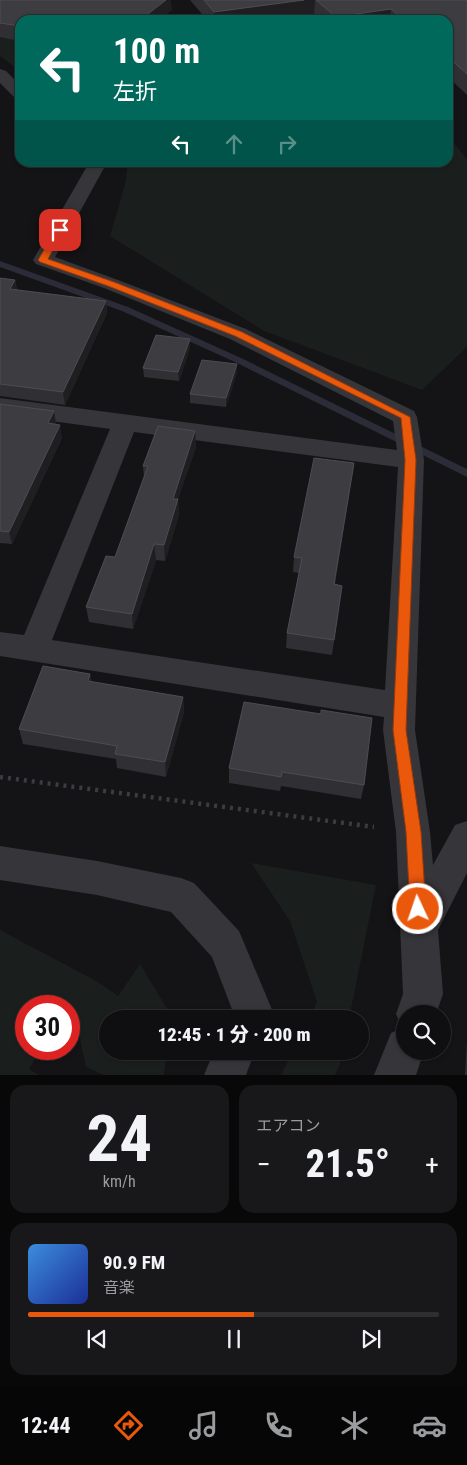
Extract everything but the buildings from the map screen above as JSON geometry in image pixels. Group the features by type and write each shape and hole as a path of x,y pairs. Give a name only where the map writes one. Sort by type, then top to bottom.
{"street":[{"path":"1,76 15,89"},
{"path":"95,167 43,260 111,284 238,334 405,417 411,460 400,730 413,832 423,994 419,1005"},
{"path":"0,406 411,460"},
{"path":"33,649 125,422"},
{"path":"0,644 400,706"},
{"path":"419,928 467,837"},
{"path":"0,863 97,878 182,896 226,944 251,1010"},
{"path":"225,1075 231,1060"},
{"path":"396,1075 401,1060"}],"path":[{"path":"0,777 413,832"}],"shaded area":[{"path":"0,15 15,28 15,67 0,56"},
{"path":"453,142 467,159 467,347 422,390 264,331 110,236 125,184 127,167 453,167"},
{"path":"251,863 376,885 351,1010 313,1010 317,1002 290,921"},
{"path":"0,930 98,982 118,996 140,964 168,1010 99,1010 99,1060 166,1060 164,1075 104,1075 86,1067 80,1038 80,995 15,995 15,1060 34,1060 29,1069 39,1075 0,1075"},
{"path":"288,1060 341,1060 335,1075 281,1075"}],"waterway":[{"path":"0,264 125,309 238,360 467,473"}],"route":[{"path":"60,230 43,260 111,284 238,334 405,417 411,460 400,730 413,832 418,909"}]}
